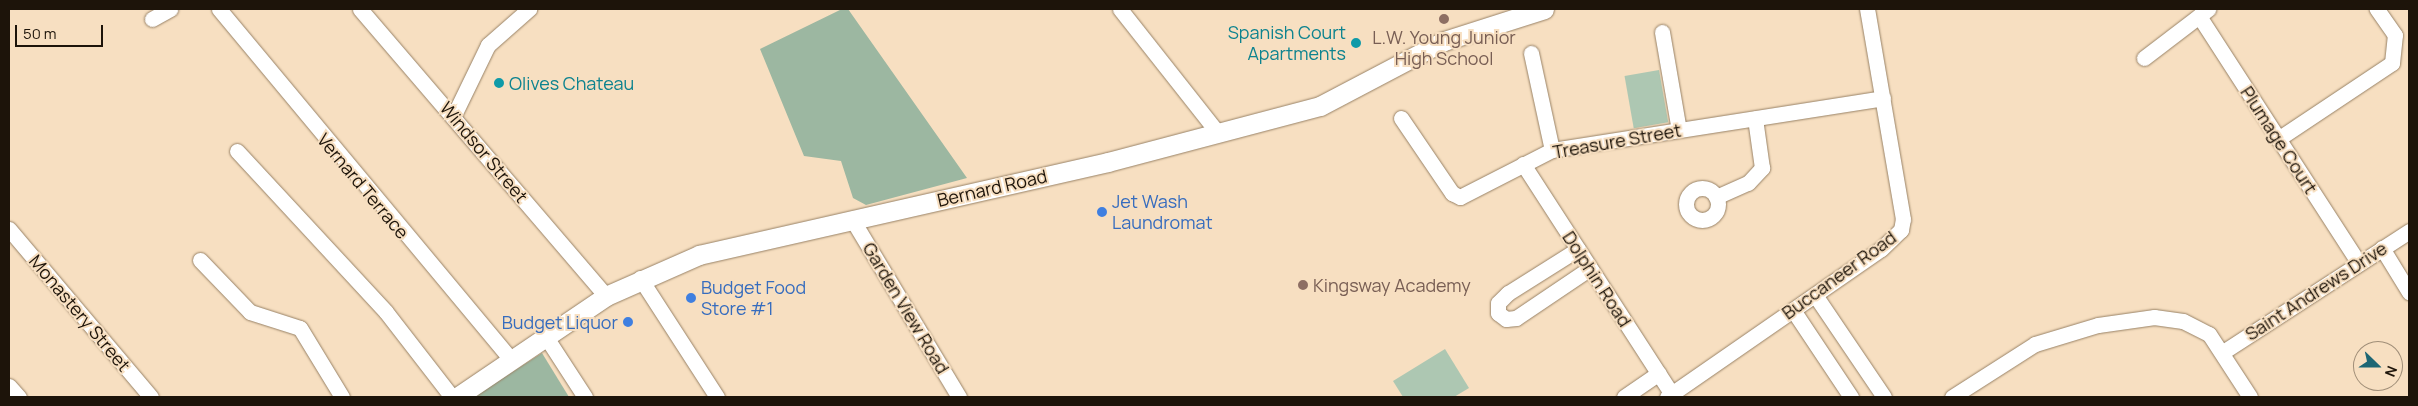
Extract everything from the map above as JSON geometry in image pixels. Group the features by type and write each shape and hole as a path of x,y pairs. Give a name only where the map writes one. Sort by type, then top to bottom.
{"main road":[{"name":"Bernard Road","path":"457,397 606,296 640,278 699,255 1218,133 1320,106 1444,41 1544,9"}],"street":[{"path":"152,19 170,9"},
{"name":"Vernard Terrace","path":"219,9 511,360"},
{"name":"Windsor Street","path":"360,9 454,115 606,296"},
{"path":"454,115 488,45 529,9"},
{"path":"1120,9 1218,133"},
{"name":"Buccaneer Road","path":"1669,395 1891,241 1903,224 1867,9"},
{"path":"2278,139 2392,63 2395,35 2377,9"},
{"path":"2144,58 2204,12"},
{"name":"Plumage Court","path":"2204,12 2278,139 2359,263"},
{"path":"1662,32 1679,130"},
{"path":"1531,54 1552,150"},
{"name":"Treasure Street","path":"1401,118 1456,196 1464,197 1552,150 1883,98"},
{"path":"1716,197 1748,183 1762,168 1755,118"},
{"path":"238,151 386,312 452,397"},
{"name":"Dolphin Road","path":"1523,164 1658,373 1669,395"},
{"name":"Garden View Road","path":"852,219 959,397"},
{"name":"Monastery Street","path":"9,228 151,397"},
{"name":"Saint Andrews Drive","path":"2223,352 2409,230"},
{"path":"1578,248 1508,293 1498,303 1498,313 1506,319 1516,318 1590,268"},
{"path":"2382,248 2409,292"},
{"path":"200,260 250,312 300,328 342,397"},
{"path":"640,278 717,397"},
{"path":"1815,295 1884,397"},
{"path":"1793,310 1851,397"},
{"path":"1952,397 2035,344 2134,319 2183,321 2208,334 2223,352 2250,397"},
{"path":"546,337 584,397"},
{"path":"1624,397 1658,373"},
{"path":"9,386 19,397"}],"green space":[{"path":"842,9 848,9 967,178 866,205 853,198 841,161 804,156 760,49"},
{"path":"1659,70 1668,122 1634,128 1625,76"},
{"path":"1445,349 1469,388 1454,397 1403,397 1393,381"},
{"path":"542,353 569,397 473,397"}],"place":[{"name":"L.W. Young Junior High School","path":"1444,19"},
{"name":"Spanish Court Apartments","path":"1356,43"},
{"name":"Olives Chateau","path":"499,83"},
{"name":"Jet Wash Laundromat","path":"1102,212"},
{"name":"Kingsway Academy","path":"1303,285"},
{"name":"Budget Food Store #1","path":"691,298"},
{"name":"Budget Liquor","path":"628,322"}]}
